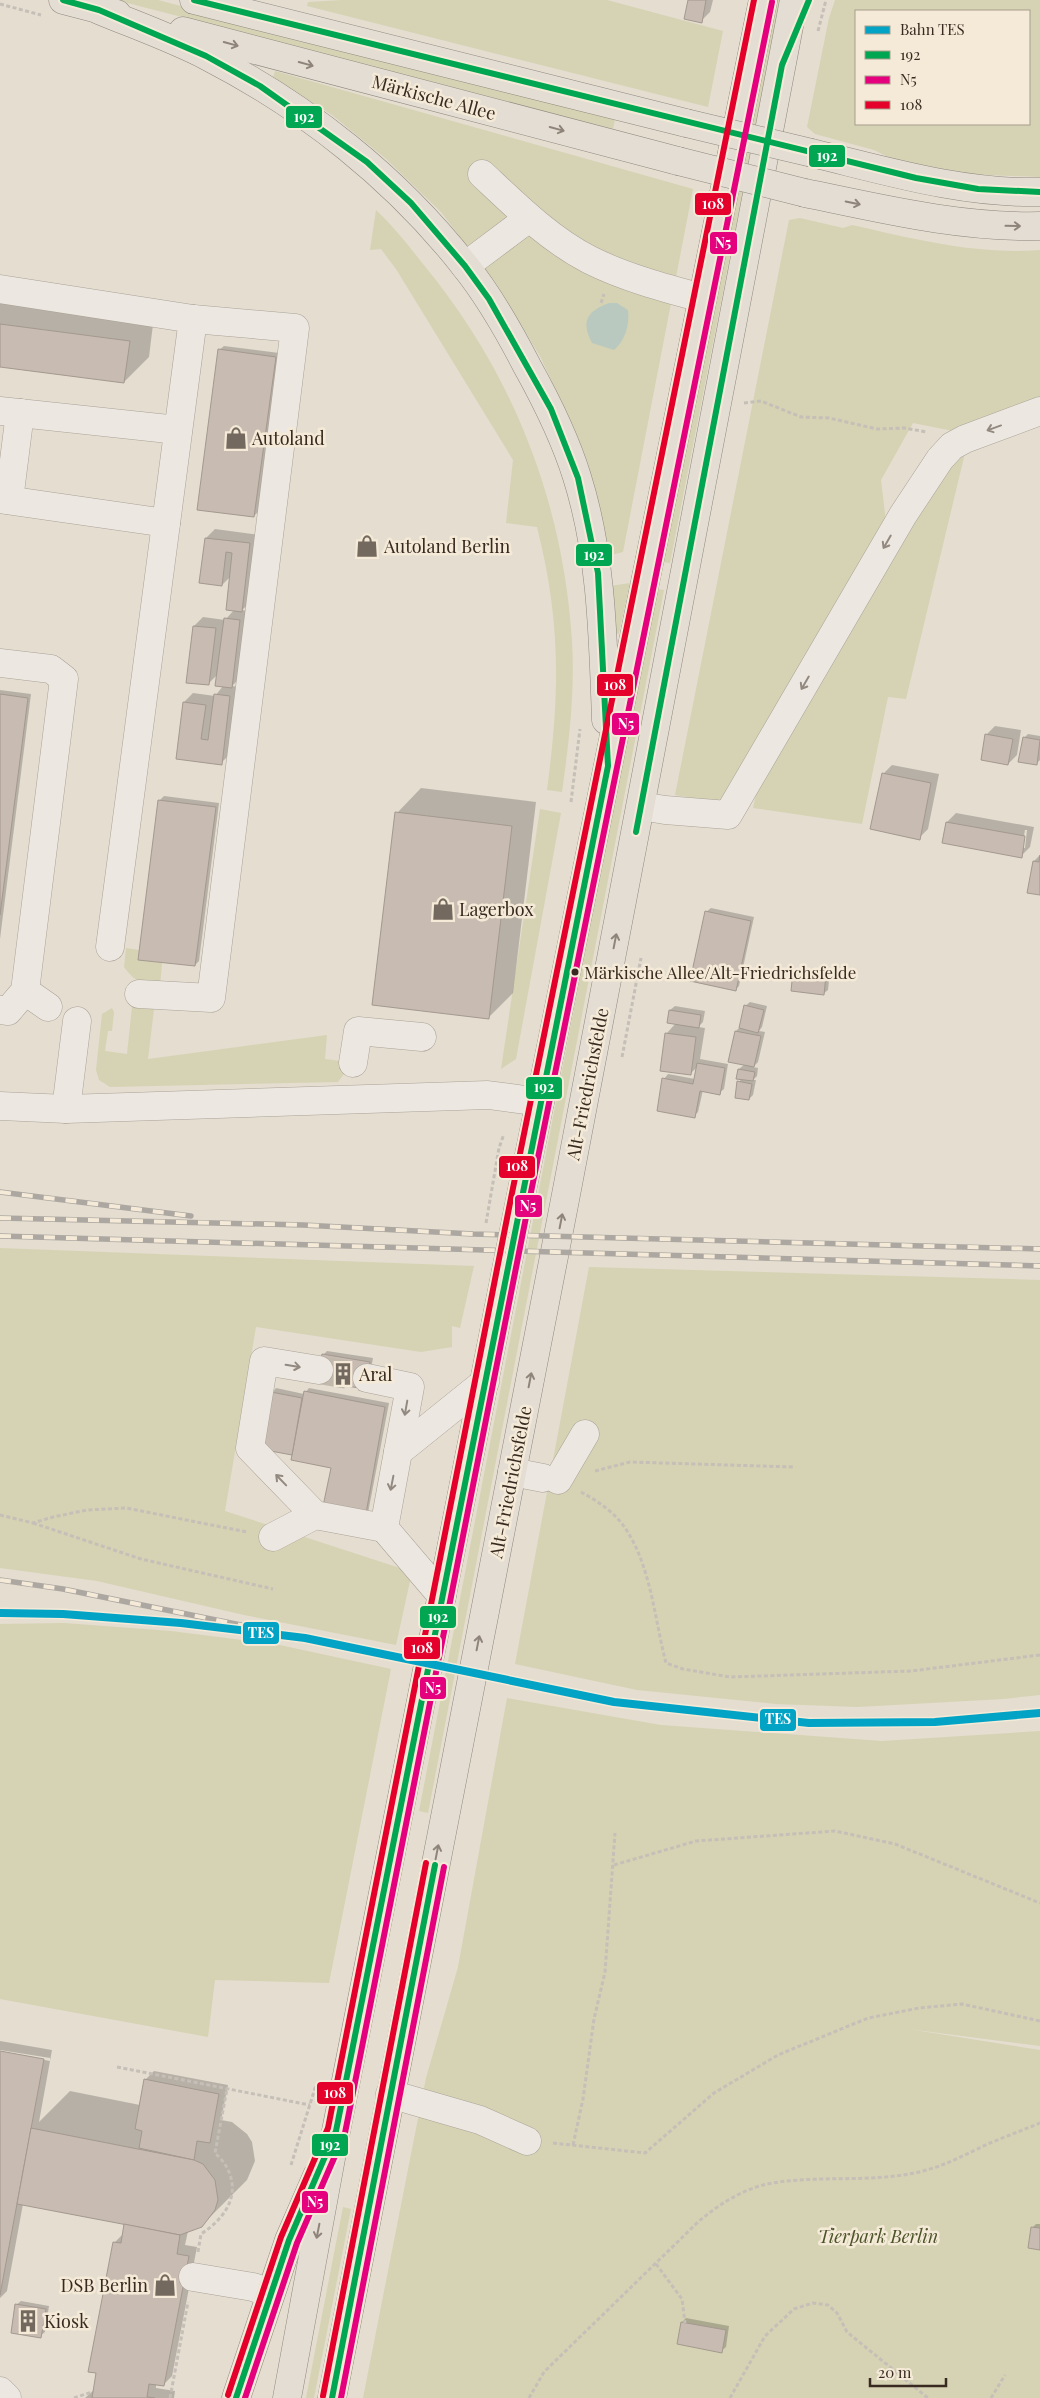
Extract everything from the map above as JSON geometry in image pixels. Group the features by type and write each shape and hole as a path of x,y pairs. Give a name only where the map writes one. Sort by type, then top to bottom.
{"main road":[{"name":"Märkische Allee","path":"194,0 686,123 958,187 1013,192 1040,192"},
{"path":"287,2398 336,2131 540,1102 763,0"},
{"path":"782,65 794,0"},
{"path":"782,65 809,0"},
{"name":"Märkische Allee","path":"55,8 99,10 805,193 934,220 1010,227 1040,226"},
{"path":"99,10 206,56 291,107 367,162 411,203 465,266 494,307 547,402 578,478 598,573 602,621 608,766"},
{"name":"Alt-Friedrichsfelde","path":"332,2398 641,806 782,65"},
{"path":"236,2398 289,2240 336,2131"}],"street":[{"path":"482,174 529,218 589,260 664,288 702,298"},
{"path":"465,266 529,218"},
{"path":"0,289 193,319 295,328 210,998 139,994"},
{"path":"110,946 193,319"},
{"path":"641,806 665,810 728,815 903,514 940,459 952,446 1040,411"},
{"path":"166,523 4,499 10,412 178,430"},
{"path":"0,662 51,669 64,679 25,990 8,1011 0,1010"},
{"path":"25,990 48,1007"},
{"path":"66,1108 77,1021"},
{"path":"353,1063 358,1031 422,1037"},
{"path":"0,1106 66,1108 488,1095 540,1102"},
{"path":"319,1370 264,1362 250,1448 316,1515 384,1528 442,1596"},
{"path":"367,1378 410,1386 384,1528"},
{"path":"398,1452 485,1382"},
{"path":"512,1472 550,1479 585,1434"},
{"path":"273,1537 316,1515"},
{"path":"390,2094 480,2120 527,2141"},
{"path":"193,2277 253,2287 270,2293"},
{"path":"0,2391 7,2398"}],"path":[{"path":"0,4 55,8"},
{"path":"743,403 761,401 801,417 829,418 877,429 904,428 931,433 952,446"},
{"path":"571,804 580,722"},
{"path":"486,1225 499,1148 507,1126 513,1097"},
{"path":"614,1466 630,1462 793,1468"},
{"path":"599,1502 627,1530 648,1578 666,1663 682,1669 730,1677 912,1671 1040,1654"},
{"path":"33,1523 87,1510 126,1508 273,1537"},
{"path":"0,1515 33,1523 141,1559 273,1589"},
{"path":"614,1865 696,1841 835,1831 895,1844 1040,1903"},
{"path":"573,2145 583,2099 594,2019 605,1972 615,1833"},
{"path":"527,2141 645,2152 714,2094 738,2079 778,2055 829,2032 868,2018 919,2008 962,2004 1040,2021"},
{"path":"117,2067 310,2105"},
{"path":"290,2169 318,2078"},
{"path":"170,2398 201,2234 215,2225 226,2212 231,2198 232,2185 228,2168 215,2153 227,2089"},
{"path":"529,2398 544,2372 698,2222 719,2204 746,2191 767,2184 796,2180 846,2180 897,2176 924,2171 1040,2123"},
{"path":"656,2264 673,2284 682,2299 685,2323"},
{"path":"730,2398 765,2336 794,2309 813,2303 828,2305 837,2313 848,2332 928,2398"},
{"path":"991,2398 1005,2376"},
{"path":"74,2398 92,2392"}],"green space":[{"path":"116,0 158,0 615,120 613,129"},
{"path":"342,0 607,0 723,31 708,107 307,6 308,2"},
{"path":"772,0 780,0 670,563 661,562"},
{"path":"835,0 1040,0 1040,177 963,174 892,159 874,150 815,134 807,127 829,18"},
{"path":"275,71 693,189 623,552 607,556 573,428 541,358 496,284 441,212 385,158 332,115 273,77"},
{"path":"376,210 423,264 455,306 483,349 507,394 528,441 545,489 558,538 567,589 572,641 572,698 562,792 547,790 554,721 556,658 551,595 537,527 506,523 513,460 396,269 381,249 370,250"},
{"path":"800,218 843,228 852,225 945,245 992,250 1040,250 1040,398 953,431 913,423 881,480 887,531 732,790 716,802 675,795 789,220"},
{"path":"965,453 906,699 888,697 862,824 753,808 757,790 940,474"},
{"path":"630,583 619,634 615,633 610,586"},
{"path":"655,589 664,590 428,1813 419,1811"},
{"path":"540,809 561,813 516,1059 501,1069"},
{"path":"126,948 139,950 138,960 162,963 160,986 139,981 128,972 124,967"},
{"path":"132,1007 154,1009 148,1059 327,1035 325,1059 348,1062 346,1071 338,1082 110,1087 99,1080 96,1070 102,1014 112,1008 114,1012 112,1031 108,1031 105,1051 127,1054"},
{"path":"0,1248 474,1266 460,1328 452,1326 452,1347 421,1352 256,1327 225,1511 412,1572 396,1645 244,1615 97,1581 0,1568"},
{"path":"589,1267 1040,1280 1040,1695 1003,1699 858,1707 776,1704 637,1690 515,1664"},
{"path":"64,1623 171,1631 275,1644 391,1669 329,1983 215,1980 208,2037 0,1999 0,1624"},
{"name":"Tierpark Berlin","path":"507,1698 661,1725 882,1741 1040,1731 1040,2046 908,2029 1040,2050 1040,2398 363,2398 426,2078 458,1967"},
{"path":"343,2207 351,2209 314,2398 306,2398"}],"shaded area":[{"path":"609,303 617,303 628,310 626,332 614,350 592,343 587,328 588,317 591,313"}],"building":[{"path":"688,0 706,0 702,23 684,19"},
{"path":"0,324 130,341 124,383 0,367"},
{"name":"Autoland","path":"218,349 276,357 254,517 197,510"},
{"path":"205,538 250,543 242,612 226,610 232,553 226,552 222,586 199,583"},
{"path":"224,618 240,620 232,688 215,686"},
{"path":"193,626 216,628 209,685 186,683"},
{"path":"0,694 28,698 0,915"},
{"path":"214,694 230,696 222,765 176,759 183,702 206,705 201,739 208,740"},
{"path":"985,734 1013,739 1008,765 981,760"},
{"path":"1023,737 1040,740 1037,765 1018,762"},
{"path":"882,773 931,783 920,840 870,829"},
{"path":"158,800 216,807 195,966 138,960"},
{"path":"395,812 512,826 489,1019 372,1005"},
{"path":"946,822 1025,836 1022,858 942,843"},
{"path":"1040,855 1040,895 1027,893 1033,861 1039,862"},
{"path":"705,911 751,921 736,991 690,981"},
{"path":"793,971 826,975 824,995 791,991"},
{"path":"744,1005 764,1010 758,1033 739,1028"},
{"path":"669,1010 701,1015 699,1028 667,1023"},
{"path":"735,1031 761,1036 754,1067 728,1062"},
{"path":"665,1033 696,1037 691,1075 660,1071"},
{"path":"697,1063 725,1068 720,1095 700,1091 695,1118 657,1111 662,1078 693,1084"},
{"path":"738,1069 755,1072 753,1081 736,1079"},
{"path":"737,1081 752,1084 749,1100 735,1098"},
{"name":"Aral","path":"322,1354 370,1362 365,1389 317,1381"},
{"path":"304,1391 385,1407 365,1519 322,1511 331,1468 291,1460"},
{"path":"271,1392 302,1398 292,1455 260,1449"},
{"path":"0,2051 44,2059 0,2295"},
{"path":"144,2079 219,2094 210,2143 197,2141 194,2160 139,2148 142,2131 135,2129"},
{"path":"31,2128 194,2160 203,2164 215,2180 218,2200 215,2210 202,2227 180,2235 17,2204"},
{"path":"124,2224 180,2235 177,2254 189,2256 164,2386 149,2384 147,2397 155,2398 92,2398 96,2373 88,2372 113,2242 121,2243"},
{"path":"1031,2227 1040,2228 1040,2250 1028,2248"},
{"name":"Kiosk","path":"15,2304 46,2309 41,2338 11,2333"},
{"path":"681,2322 726,2330 722,2353 677,2344"}],"tunnel":[{"path":"319,1370 367,1378"}],"railway":[{"path":"0,1192 191,1216"},
{"path":"0,1218 303,1225 473,1234 1040,1249"},
{"path":"0,1236 1040,1266"},
{"path":"0,1580 63,1589 305,1638"}],"rail line":[{"name":"TES","path":"0,1613 63,1614 181,1623 305,1638 614,1702 809,1723 935,1722 1040,1713"}],"transit line":[{"name":"192","path":"63,0 99,10 206,56 260,86 367,162 411,203 465,266 489,299 551,409 578,478 598,573 608,766 336,2131 289,2240 236,2398"},
{"name":"192","path":"194,0 916,178 978,189 1040,192"},
{"name":"108","path":"228,2395 281,2237 328,2128 511,1198 754,0"},
{"name":"192","path":"636,832 782,65 809,0"},
{"name":"N5","path":"245,2398 297,2243 345,2133 529,1202 772,2"},
{"name":"108","path":"323,2396 426,1863"},
{"name":"192","path":"332,2398 435,1865"},
{"name":"N5","path":"341,2398 444,1867"}],"place":[{"name":"Autoland","path":"236,438"},
{"name":"Autoland Berlin","path":"367,546"},
{"name":"Lagerbox","path":"443,909"},
{"name":"Märkische Allee/Alt-Friedrichsfelde","path":"575,972"},
{"name":"Aral","path":"343,1374"},
{"name":"DSB Berlin","path":"165,2285"},
{"name":"Kiosk","path":"28,2321"}]}
